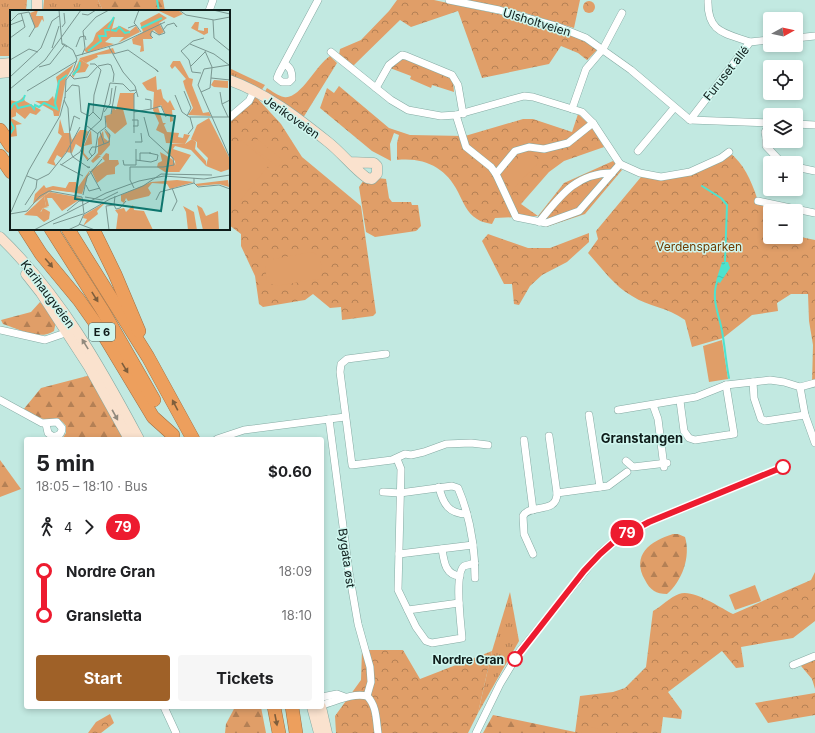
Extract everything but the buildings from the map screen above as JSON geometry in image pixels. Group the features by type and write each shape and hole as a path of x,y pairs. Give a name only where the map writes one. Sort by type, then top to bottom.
{"highway":[{"path":"0,130 10,145"},
{"path":"0,156 10,171"},
{"name":"E 6","path":"26,230 41,254 99,328 126,369 153,417 173,437"},
{"name":"E 6","path":"52,230 123,343 173,437"},
{"name":"E 6","path":"69,230 148,357 192,437"},
{"path":"94,230 116,274 148,357"},
{"path":"274,709 279,733"},
{"path":"292,709 296,733"}],"main road":[{"path":"36,10 37,0"},
{"path":"0,64 10,63"},
{"path":"0,73 10,72"},
{"name":"Jerikoveien","path":"230,80 254,91 286,110 329,142 350,162"},
{"name":"Karihaugveien","path":"0,238 38,277 71,331 128,437"},
{"name":"Karihaugveien","path":"0,246 33,282 71,331 106,380 138,437"},
{"path":"313,709 319,733"},
{"path":"322,709 327,733"}],"street":[{"path":"209,10 213,0"},
{"path":"285,64 318,0"},
{"name":"Ulsholtveien","path":"449,0 499,10 556,26 586,38 631,70 690,120"},
{"path":"708,0 710,20 718,30 750,42"},
{"path":"572,109 586,69 603,49 622,14"},
{"path":"803,37 815,36"},
{"name":"Furuset allé","path":"690,120 750,42 763,41"},
{"path":"331,52 376,88 408,110 441,116 460,114 524,96 533,97 582,112 593,123 620,164 640,173 661,177 690,172 721,158 729,152"},
{"path":"376,88 389,65 402,55 452,75 458,85 460,114 466,147 491,167 496,174 516,217 546,223 579,212 620,164"},
{"path":"230,117 249,101 254,91"},
{"path":"638,151 674,108"},
{"path":"690,120 763,124"},
{"path":"496,174 515,151 529,147 544,149 568,143 593,123"},
{"path":"803,124 815,125"},
{"path":"767,148 774,156"},
{"path":"803,168 815,171"},
{"path":"539,222 566,190 598,173 612,173"},
{"path":"758,201 815,213"},
{"path":"0,330 45,340 71,331"},
{"path":"386,354 343,361 340,372 352,465 398,459 405,454 411,455 424,452 443,445 488,446"},
{"path":"618,410 680,401 704,395 726,385 776,380 800,387 815,383"},
{"path":"753,382 754,398 761,419 765,421 804,415"},
{"path":"680,401 684,431 689,438 695,440 734,434 726,385"},
{"path":"800,387 804,415 815,443"},
{"path":"0,400 46,424"},
{"path":"626,461 632,467 644,469 665,464 659,419 653,405"},
{"path":"589,415 600,487"},
{"path":"223,437 244,430 345,417"},
{"name":"Bygata øst","path":"329,419 350,579 358,624 370,667 371,682 367,696"},
{"path":"533,554 524,534 522,516 527,511 546,508 557,498 549,436"},
{"path":"524,440 533,510"},
{"path":"398,459 400,464 398,590 401,599 426,642 432,643 462,638 459,603 460,576 462,568 469,564 475,563"},
{"path":"557,493 608,486 615,483 627,472"},
{"path":"476,733 503,678 520,651 600,554 617,539 640,526 764,475"},
{"path":"383,492 400,493 452,486 458,488 467,514 473,544 475,578"},
{"path":"439,487 442,499 448,508 458,514 467,514"},
{"path":"399,554 473,544"},
{"path":"442,549 447,570 456,576 460,576"},
{"path":"408,610 459,603"},
{"path":"793,665 815,656"},
{"path":"324,696 337,694 345,697"},
{"path":"324,705 345,697 360,695 367,696 373,704 375,710 378,733"},
{"path":"165,709 176,733"}],"green space":[{"path":"0,0 27,0 26,10 10,10 10,56 0,56"},
{"path":"44,0 98,0 103,10 43,10"},
{"path":"98,0 163,0 165,10 103,10"},
{"path":"397,0 434,0 521,19 555,28 585,41 597,50 587,60 578,53 561,46 549,64 482,78 458,11 411,27 400,20 352,67 339,55 340,49 361,40 389,11"},
{"path":"467,0 580,0 574,28 522,12"},
{"path":"587,1 591,1 595,7 591,13 587,13 583,9 583,5"},
{"path":"330,56 337,63 303,118 264,93 267,88 277,95 284,97 296,93"},
{"path":"406,59 449,77 453,81 454,92 432,85 431,88 410,79 411,76 390,68 400,60"},
{"path":"230,68 265,85 261,91 230,76"},
{"path":"339,86 389,128 410,135 465,136 523,119 533,119 572,132 578,114 592,127 604,147 564,161 549,172 521,204 538,216 495,218 492,224 486,223 471,214 447,176 434,166 417,160 397,160 397,143 399,135 394,133 390,144 391,161 372,151 320,108 327,88 334,93"},
{"path":"252,95 258,99 281,124 302,157 361,206 376,313 373,316 342,320 341,307 330,308 313,294 305,300 263,307 259,304 255,276 241,246 241,234 230,226 230,117"},
{"path":"257,139 283,160 278,167 251,146"},
{"path":"241,140 270,164 234,208 230,205 230,153"},
{"path":"529,149 539,162 515,187 501,173"},
{"name":"Verdensparken","path":"729,152 739,162 746,173 757,198 779,204 763,204 763,244 803,244 803,237 815,240 815,383 812,384 813,345 809,321 808,294 791,294 777,303 778,311 752,315 723,338 692,347 685,320 672,312 638,300 626,292 614,282 588,253 598,239 596,231 641,177 667,179 688,175 707,166"},
{"path":"613,161 622,170 585,214 546,227 538,216 564,183"},
{"path":"378,178 386,179 389,198 392,202 411,202 412,205 418,205 421,226 416,231 375,237 366,232 359,187 364,180"},
{"path":"589,233 589,242 567,262 542,275 530,286 519,305 514,304 512,284 504,284 482,241 488,234 528,248 550,248"},
{"path":"312,252 318,256 320,260 322,272 319,279 275,286 267,281 265,266 268,260"},
{"path":"40,302 56,321 54,331 42,335 29,333 3,324 1,320 31,312"},
{"path":"722,340 728,379 709,382 703,346"},
{"path":"91,375 124,437 63,437 66,433 66,426 61,421 36,417 23,410 41,388"},
{"path":"0,460 21,489 0,497"},
{"path":"673,534 678,534 685,537 687,545 686,560 681,576 672,589 667,594 660,593 651,589 645,580 641,571 640,563 645,550 650,545"},
{"path":"815,572 815,621 793,638 741,647 744,667 736,668 722,651 668,692 682,711 681,719 663,717 661,733 575,733 580,696 613,692 625,688 646,667 653,611 672,597 685,593 699,596 733,614 811,580"},
{"path":"755,585 761,601 735,610 729,595"},
{"path":"510,592 519,641 478,713 492,651"},
{"path":"362,650 403,650 420,679 492,651 478,713 468,733 336,733 335,716 361,680"},
{"path":"815,656 815,689 812,679 801,666"},
{"path":"815,693 815,715 768,723 755,703"},
{"path":"234,709 261,709 266,733 225,733 226,724"},
{"path":"110,714 114,723 101,733 88,733 96,722"},
{"path":"493,715 575,732 575,733 483,733"},
{"path":"582,726 616,731 616,733 581,733"}],"water":[{"path":"722,262 728,262 730,268 720,283 716,281"}],"waterway":[{"path":"157,0 159,10"},
{"path":"702,186 721,198 727,205 725,261"},
{"path":"717,282 715,289 715,301 722,331 729,378"}],"bus line":[{"name":"79","path":"515,659 528,639 584,571 617,539 649,522 783,467"}],"place":[{"name":"Nordre Gran","path":"515,659"}],"district":[{"name":"Granstangen","path":"642,438"}]}
